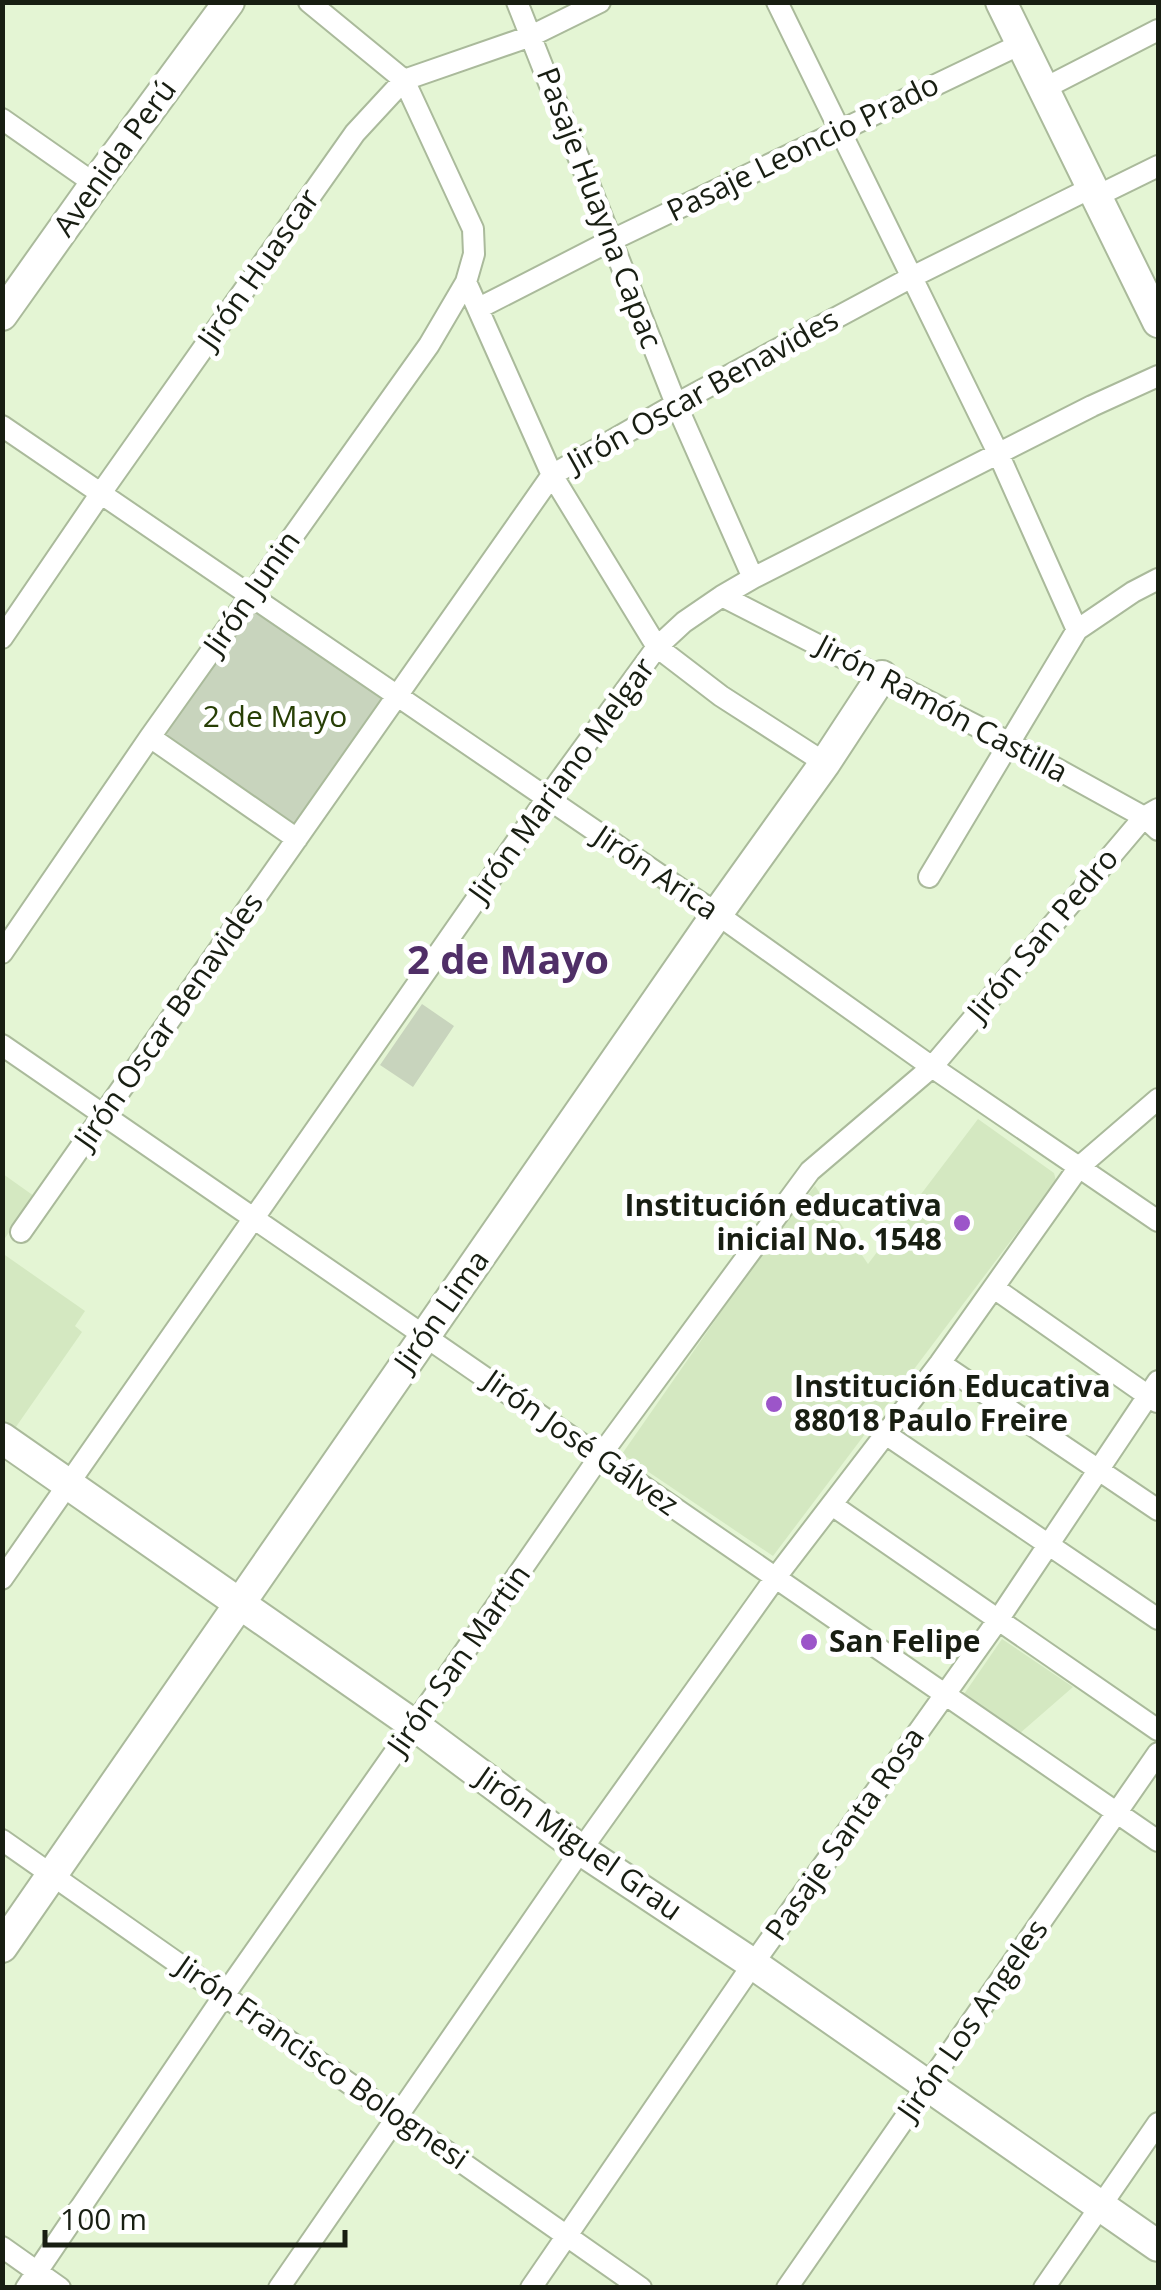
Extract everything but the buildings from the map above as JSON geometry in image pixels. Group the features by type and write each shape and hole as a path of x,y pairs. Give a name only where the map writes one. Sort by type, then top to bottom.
{"street":[{"name":"Avenida Perú","path":"2,315 229,2"},
{"path":"309,2 404,80 473,229 474,254 466,282 552,474 657,648 721,696 825,763"},
{"name":"Pasaje Huayna Capac","path":"517,2 676,404 753,578"},
{"name":"Jirón Huascar","path":"2,638 355,133 404,80 531,36 600,2"},
{"path":"777,2 998,453 1076,630"},
{"path":"1001,2 1093,193 1155,306"},
{"path":"1045,88 1158,30"},
{"name":"Pasaje Leoncio Prado","path":"478,308 839,129 1021,44"},
{"path":"2,120 95,184"},
{"name":"Jirón Oscar Benavides","path":"21,1232 552,474 912,277 1158,166"},
{"name":"Jirón Junin","path":"2,953 430,345 466,282"},
{"name":"Jirón Mariano Melgar","path":"2,1579 546,798 657,648 684,622 753,578 1158,376"},
{"name":"Jirón Arica","path":"2,426 717,914 1158,1221"},
{"path":"929,876 1076,630 1158,579"},
{"name":"Jirón Ramón Castilla","path":"722,596 1153,818"},
{"name":"Jirón Lima","path":"2,1946 882,676"},
{"path":"150,738 297,838"},
{"name":"Jirón San Pedro","path":"932,1067 1153,818"},
{"name":"Jirón José Gálvez","path":"2,1045 1158,1841"},
{"name":"Jirón San Martin","path":"32,2279 225,1994 600,1456 810,1171 932,1067"},
{"path":"280,2288 581,1850 776,1578 940,1363 1079,1167 1158,1099"},
{"path":"994,1288 1155,1393"},
{"path":"940,1363 1158,1510"},
{"name":"Pasaje Santa Rosa","path":"532,2288 753,1964 1155,1393"},
{"path":"884,1433 1158,1619"},
{"name":"Jirón Miguel Grau","path":"2,1438 414,1726 581,1850 753,1964 1158,2246"},
{"path":"832,1505 1158,1730"},
{"name":"Jirón Los Angeles","path":"788,2288 1158,1752"},
{"name":"Jirón Francisco Bolognesi","path":"2,1840 640,2288"},
{"path":"1044,2288 1158,2123"},
{"path":"2,2247 32,2279 60,2288"}],"shaded area":[{"name":"Institución Educativa 88018 Paulo Freire","path":"978,1119 1054,1173 1056,1181 773,1556 622,1454 776,1233 815,1186 868,1264"},
{"path":"3,1174 34,1196 3,1241"},
{"path":"2,1253 85,1311 75,1326 82,1332 11,1434 2,1428"},
{"path":"1002,1639 1073,1687 1019,1734 962,1697"}],"green space":[{"name":"2 de Mayo","path":"251,600 393,696 296,835 158,736"},
{"path":"422,1004 454,1026 413,1087 380,1065"}],"place":[{"name":"Institución educativa inicial No. 1548","path":"962,1223"},
{"name":"Institución Educativa 88018 Paulo Freire","path":"774,1404"},
{"name":"San Felipe","path":"809,1642"}],"district":[{"name":"2 de Mayo","path":"508,960"}]}
